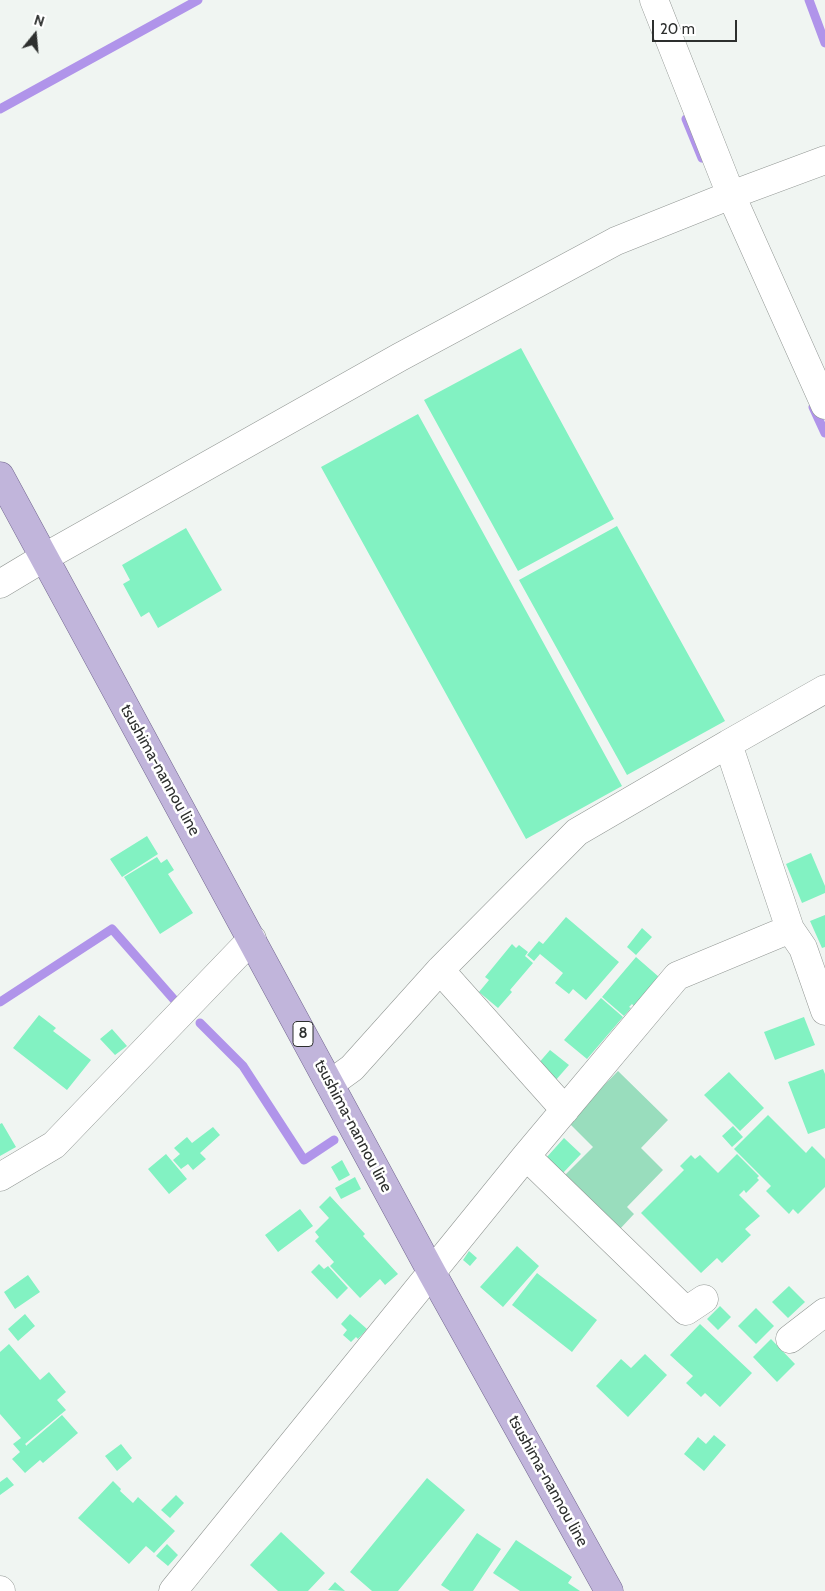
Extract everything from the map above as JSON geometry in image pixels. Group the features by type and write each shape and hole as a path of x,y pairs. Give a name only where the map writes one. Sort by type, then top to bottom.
{"main road":[{"name":"tsushima-nannou line","path":"0,476 432,1273 609,1591"}],"street":[{"path":"654,0 731,195 825,405"},
{"path":"0,584 400,357 616,241 825,160"},
{"path":"330,1084 352,1068 440,970 577,832 825,689"},
{"path":"728,744 790,928 803,948 825,1011"},
{"path":"172,1591 526,1156 677,976 790,928"},
{"path":"0,1177 54,1146 252,939"},
{"path":"440,970 564,1110"},
{"path":"526,1156 686,1311 704,1299"},
{"path":"790,1339 825,1312"}],"green space":[{"path":"618,1071 668,1120 641,1148 663,1170 627,1207 634,1214 619,1230 564,1176 593,1147 568,1122"}],"building":[{"path":"521,348 614,519 518,571 424,400"},
{"path":"418,414 622,786 526,839 321,467"},
{"path":"617,526 725,721 627,775 519,580"},
{"path":"186,528 222,590 158,628 149,612 141,617 123,584 130,580 122,565"},
{"path":"147,836 158,854 122,877 110,859"},
{"path":"811,853 825,886 825,893 802,903 786,864"},
{"path":"157,857 161,863 167,859 174,870 168,874 193,913 160,934 124,877"},
{"path":"825,915 825,947 822,948 810,921"},
{"path":"566,917 619,962 586,1000 573,989 569,994 555,983 563,973 540,954 534,961 527,955 539,941 543,944"},
{"path":"642,928 652,937 636,955 627,947"},
{"path":"512,944 516,948 519,945 528,952 525,956 533,963 510,990 512,992 498,1008 479,992 489,980 485,977"},
{"path":"636,957 659,977 634,1006 632,1004 629,1007 631,1008 624,1016 602,997"},
{"path":"601,998 623,1017 587,1059 564,1040"},
{"path":"39,1015 56,1028 53,1031 91,1060 67,1090 13,1048"},
{"path":"804,1017 815,1045 775,1060 764,1032"},
{"path":"112,1029 127,1046 115,1055 100,1039"},
{"path":"550,1050 569,1065 555,1081 537,1065"},
{"path":"823,1069 825,1074 825,1128 808,1134 788,1082"},
{"path":"729,1072 764,1108 740,1131 704,1095"},
{"path":"768,1115 806,1153 812,1146 825,1159 825,1187 798,1214 793,1209 789,1214 766,1191 771,1186 734,1149"},
{"path":"2,1123 16,1147 0,1156 0,1124"},
{"path":"733,1126 743,1137 732,1147 722,1136"},
{"path":"213,1127 220,1135 200,1153 206,1159 193,1170 188,1164 181,1169 173,1160 180,1154 174,1148 187,1137 192,1143"},
{"path":"564,1138 581,1154 563,1173 546,1158"},
{"path":"166,1154 187,1179 169,1194 148,1169"},
{"path":"737,1154 759,1176 757,1178 759,1180 746,1193 744,1190 739,1195 760,1216 745,1229 751,1235 722,1263 717,1258 701,1273 641,1213 684,1170 680,1166 691,1155 695,1159 700,1155 718,1173"},
{"path":"342,1160 350,1175 339,1181 331,1167"},
{"path":"355,1177 361,1189 341,1199 335,1188"},
{"path":"330,1196 398,1274 385,1285 380,1279 360,1298 330,1266 334,1262 315,1241 319,1237 315,1232 329,1218 319,1207"},
{"path":"300,1209 313,1226 278,1252 265,1235"},
{"path":"517,1246 539,1266 503,1307 480,1287"},
{"path":"469,1251 477,1258 470,1266 463,1260"},
{"path":"319,1264 324,1269 328,1266 348,1288 337,1299 311,1272"},
{"path":"537,1273 597,1320 572,1352 512,1305"},
{"path":"28,1275 40,1292 15,1309 4,1292"},
{"path":"789,1286 805,1302 788,1318 772,1302"},
{"path":"720,1306 731,1317 718,1330 707,1319"},
{"path":"756,1308 774,1326 756,1344 738,1326"},
{"path":"25,1314 35,1326 18,1341 8,1329"},
{"path":"350,1314 367,1329 358,1339 356,1337 351,1342 343,1335 347,1330 341,1324"},
{"path":"700,1324 752,1373 720,1407 705,1393 701,1397 686,1383 693,1376 670,1355"},
{"path":"771,1339 795,1364 777,1382 753,1357"},
{"path":"9,1344 40,1380 49,1372 66,1392 57,1400 66,1410 25,1444 27,1446 62,1415 78,1433 43,1463 40,1460 25,1473 12,1459 20,1452 13,1444 21,1438 0,1414 0,1352"},
{"path":"645,1354 667,1375 628,1417 596,1386 621,1359 631,1368"},
{"path":"714,1435 726,1445 704,1471 684,1454 698,1437 706,1444"},
{"path":"121,1444 132,1458 117,1471 105,1456"},
{"path":"7,1477 14,1485 0,1495 0,1482"},
{"path":"427,1478 465,1510 398,1591 372,1591 350,1572"},
{"path":"113,1481 121,1489 120,1491 133,1503 138,1497 175,1531 154,1553 146,1546 129,1564 78,1518"},
{"path":"176,1495 184,1503 170,1518 161,1510"},
{"path":"281,1532 325,1573 308,1591 278,1591 250,1565"},
{"path":"477,1533 501,1549 473,1591 450,1591 441,1585"},
{"path":"516,1540 572,1577 568,1583 580,1591 520,1591 493,1573"},
{"path":"167,1544 178,1555 168,1566 156,1556"},
{"path":"335,1582 345,1591 328,1590"}],"waterway":[{"path":"0,109 198,0"},
{"path":"809,0 825,43"},
{"path":"686,119 702,158"},
{"path":"813,407 825,433"},
{"path":"0,1002 112,929 177,1003"},
{"path":"200,1023 243,1066 304,1160 334,1140"}]}
